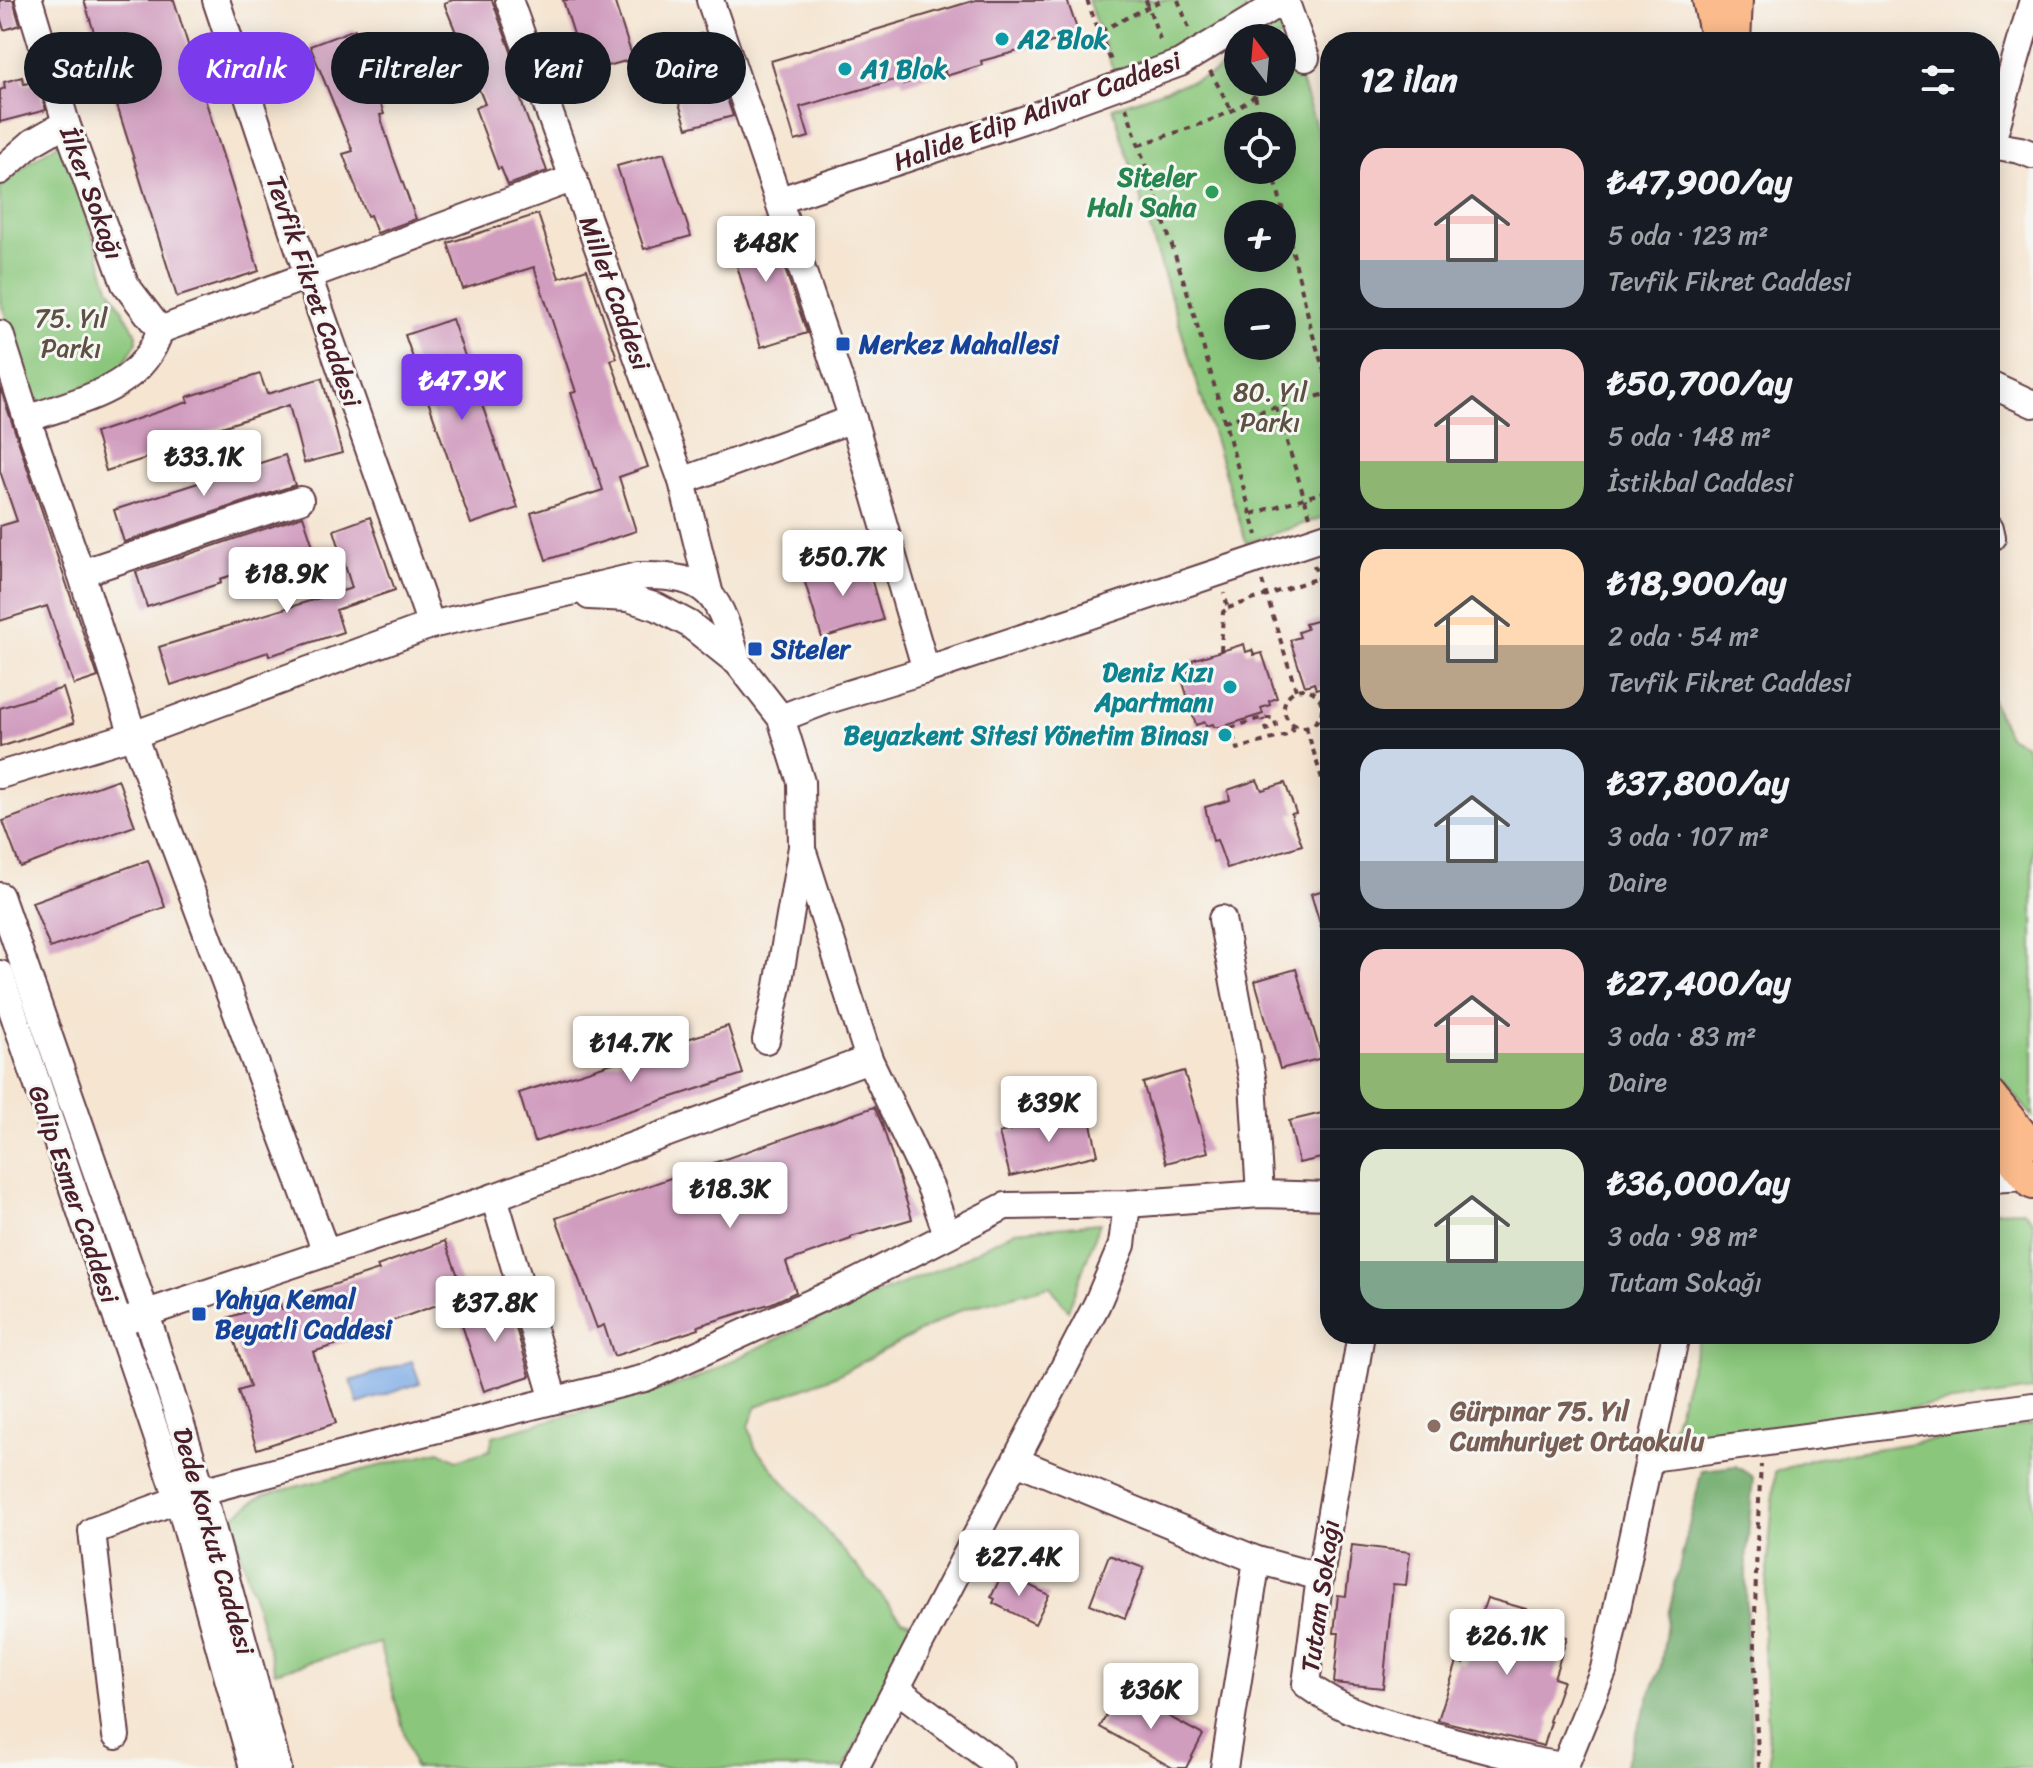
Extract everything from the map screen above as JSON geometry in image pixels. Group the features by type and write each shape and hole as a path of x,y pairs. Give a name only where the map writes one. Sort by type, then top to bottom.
{"main road":[{"path":"2000,1126 2032,1171"}],"street":[{"name":"İlker Sokağı","path":"29,0 66,123 125,284 160,330"},
{"name":"Tevfik Fikret Caddesi","path":"216,0 308,276 431,625"},
{"name":"Millet Caddesi","path":"509,0 682,481 709,591 728,628 738,663"},
{"path":"710,0 853,419 926,670"},
{"path":"1284,0 1306,58"},
{"name":"Halide Edip Adıvar Caddesi","path":"780,200 1026,119 1180,63 1204,62 1284,0"},
{"path":"2000,113 2033,0"},
{"path":"0,171 33,142 66,123"},
{"path":"2000,148 2033,155"},
{"path":"27,419 108,390 124,380 154,349 160,330 574,178"},
{"path":"0,334 133,735 326,1252"},
{"path":"2000,389 2033,404"},
{"path":"682,481 853,419"},
{"path":"81,573 300,500"},
{"path":"781,718 1320,533"},
{"path":"0,775 133,735 431,625 638,576 665,575 688,579 709,591"},
{"path":"545,597 628,598 657,607 689,624 738,663 781,718 801,782 802,847 766,1040"},
{"path":"802,847 869,1059 931,1189 947,1234"},
{"name":"Dede Korkut Caddesi","path":"0,896 146,1314 253,1768"},
{"path":"1222,919 1253,1083 1260,1194"},
{"name":"Galip Esmer Caddesi","path":"0,974 118,1322"},
{"path":"118,1322 494,1197 869,1059"},
{"path":"2000,1177 2032,1171"},
{"path":"116,1736 92,1531 190,1495 645,1378 846,1287 1005,1206 1127,1204 1260,1194 1320,1196"},
{"path":"494,1197 554,1400"},
{"path":"855,1768 1110,1275 1122,1245 1127,1204"},
{"name":"Dede Korkut Caddesi","path":"118,1322 190,1495 278,1768"},
{"name":"Tutam Sokağı","path":"1359,1344 1320,1577 1306,1684 1320,1695 1380,1721 1534,1762 1564,1767"},
{"path":"1564,1767 1604,1669 1674,1344"},
{"path":"1651,1458 2033,1406"},
{"path":"1016,1461 1257,1560 1320,1577"},
{"path":"1224,1768 1257,1560"},
{"path":"897,1689 1002,1768"}],"path":[{"path":"1087,0 1114,69"},
{"path":"1099,32 1146,3 1162,0"},
{"path":"1178,0 1204,62 1232,111"},
{"path":"1146,3 1162,45"},
{"path":"1140,145 1232,111 1255,96 1259,112"},
{"path":"1124,101 1189,297 1260,546"},
{"path":"1276,184 1320,358"},
{"path":"1224,421 1320,394"},
{"path":"1276,407 1305,498 1320,528"},
{"path":"1252,514 1320,493"},
{"path":"1312,559 1320,586"},
{"path":"1260,575 1296,690"},
{"path":"1221,651 1223,612 1228,608 1320,576"},
{"path":"1222,587 1228,608"},
{"path":"1284,713 1229,729 1237,749 1292,731 1292,724 1284,713 1286,698 1296,690 1313,691 1320,702"},
{"path":"1266,718 1267,730 1292,724 1306,727 1317,721 1320,711"},
{"path":"1266,718 1275,719 1274,728"},
{"path":"1306,727 1320,772"},
{"path":"1759,1768 1754,1689 1756,1548 1763,1443"}],"green space":[{"path":"1088,0 1242,0 1250,21 1224,24 1224,34 1119,86"},
{"name":"80. Yıl Parkı","path":"1224,65 1224,96 1296,96 1296,66 1320,139 1320,518 1246,543 1113,108 1212,74"},
{"name":"75. Yıl Parkı","path":"62,141 109,287 136,333 137,342 116,375 38,404 0,301 0,188"},
{"path":"2000,718 2008,736 2025,744 2033,765 2033,1117 2000,1078"},
{"path":"2023,1210 2033,1221 2033,1390 1732,1435 1683,1437 1672,1429 1698,1344 2000,1344 2000,1211"},
{"path":"1100,1223 1068,1310 1050,1286 963,1309 837,1375 757,1406 749,1426 755,1448 902,1620 917,1625 844,1768 414,1768 379,1643 275,1672 231,1518 263,1495 439,1451 457,1460 490,1450 493,1436 690,1381 835,1311 954,1263 1015,1231"},
{"path":"2033,1424 2033,1768 1770,1768 1763,1628 1775,1472 1812,1459"},
{"path":"1736,1466 1753,1477 1746,1562 1747,1671 1754,1768 1624,1768 1661,1665 1668,1615 1702,1470"}],"water":[{"path":"412,1361 420,1383 358,1404 351,1381"}],"building":[{"path":"0,0 13,0 20,25 4,30"},
{"path":"84,0 174,0 184,32 178,32 178,104 207,104 259,271 177,297 117,104 162,104 162,32 94,32"},
{"path":"453,0 492,0 505,36 505,104 522,104 547,171 508,185 501,168 498,169 475,108 489,104 489,32 456,32 444,3"},
{"path":"563,0 614,0 627,40 627,61 611,65 611,32 573,32"},
{"path":"976,0 1067,0 1079,35 981,61 982,65 946,76 945,71 903,84 901,78 800,107 809,137 795,141 771,61"},
{"path":"331,38 331,97 315,58 315,44"},
{"path":"22,77 24,104 44,104 46,110 0,122 0,90 5,88 4,82"},
{"path":"334,104 381,104 384,114 380,115 416,219 377,233 370,215 367,216 343,154 353,151"},
{"path":"679,104 729,104 733,116 687,128"},
{"path":"664,153 691,236 644,249 617,166"},
{"path":"538,214 559,278 587,269 617,358 611,360 648,467 619,477 636,531 546,560 531,513 603,490 571,393 576,392 534,267 463,289 448,243"},
{"path":"768,220 807,333 761,347 727,232"},
{"path":"452,319 518,508 471,524 405,335"},
{"path":"260,374 267,394 322,378 342,453 304,463 289,405 179,441 181,447 106,471 95,433 188,402 187,397"},
{"path":"0,387 98,677 74,685 47,606 0,621 0,526 17,521 0,471"},
{"path":"285,455 295,485 124,542 114,510"},
{"path":"303,516 314,549 220,579 221,583 147,607 136,572"},
{"path":"370,517 395,590 336,610 343,632 269,656 268,652 171,685 159,647 352,588 334,530"},
{"path":"865,557 883,620 822,638 803,576"},
{"path":"1320,620 1320,688 1316,689 1314,683 1305,686 1290,640 1300,637 1298,632 1307,629 1305,624"},
{"name":"Deniz Kızı Apartmanı","path":"1244,644 1246,652 1252,650 1254,655 1262,653 1277,698 1261,708 1263,714 1221,727 1214,727 1213,724 1206,726 1205,722 1196,725 1181,676 1189,674 1187,668 1194,666 1192,660"},
{"path":"63,688 74,723 0,747 0,708"},
{"path":"118,779 135,826 20,867 3,821"},
{"path":"1257,780 1262,790 1285,783 1296,813 1291,814 1302,845 1227,868 1217,840 1213,841 1205,807 1230,800 1228,790"},
{"path":"148,860 165,907 50,948 32,902"},
{"path":"1320,891 1320,923 1311,894"},
{"path":"1296,969 1320,1059 1280,1069 1255,981"},
{"path":"728,1026 743,1074 534,1142 519,1093"},
{"path":"1184,1071 1208,1152 1166,1163 1143,1083"},
{"path":"874,1107 912,1219 851,1237 786,1262 796,1292 772,1303 698,1326 699,1329 614,1356 604,1325 597,1328 556,1218"},
{"path":"1088,1111 1098,1155 1010,1176 999,1133"},
{"path":"1320,1113 1320,1158 1299,1163 1289,1121"},
{"path":"445,1241 465,1295 384,1324 385,1329 313,1352 336,1423 257,1449 238,1391 250,1387 227,1318 279,1301 282,1309 313,1300 311,1292 379,1270 377,1266"},
{"path":"507,1297 530,1376 484,1391 458,1313"},
{"path":"1352,1545 1410,1552 1406,1585 1393,1584 1383,1688 1334,1683 1339,1633 1334,1633 1338,1595 1346,1596"},
{"path":"1109,1555 1144,1568 1125,1618 1090,1604"},
{"path":"1003,1572 1049,1595 1035,1624 993,1603 995,1599 991,1597"},
{"path":"1487,1598 1526,1609 1523,1620 1567,1637 1554,1678 1563,1681 1544,1746 1438,1720 1457,1662 1464,1664"},
{"path":"1120,1690 1203,1735 1186,1768 1173,1768 1100,1727"}],"place":[{"name":"A2 Blok","path":"1002,39"},
{"name":"A1 Blok","path":"845,69"},
{"name":"Siteler Halı Saha","path":"1212,192"},
{"name":"Merkez Mahallesi","path":"843,344"},
{"name":"Siteler","path":"755,649"},
{"name":"Deniz Kızı Apartmanı","path":"1230,687"},
{"name":"Beyazkent Sitesi Yönetim Binası","path":"1225,735"},
{"name":"Yahya Kemal Beyatli Caddesi","path":"199,1314"},
{"name":"Gürpınar 75. Yıl Cumhuriyet Ortaokulu","path":"1434,1426"}]}
